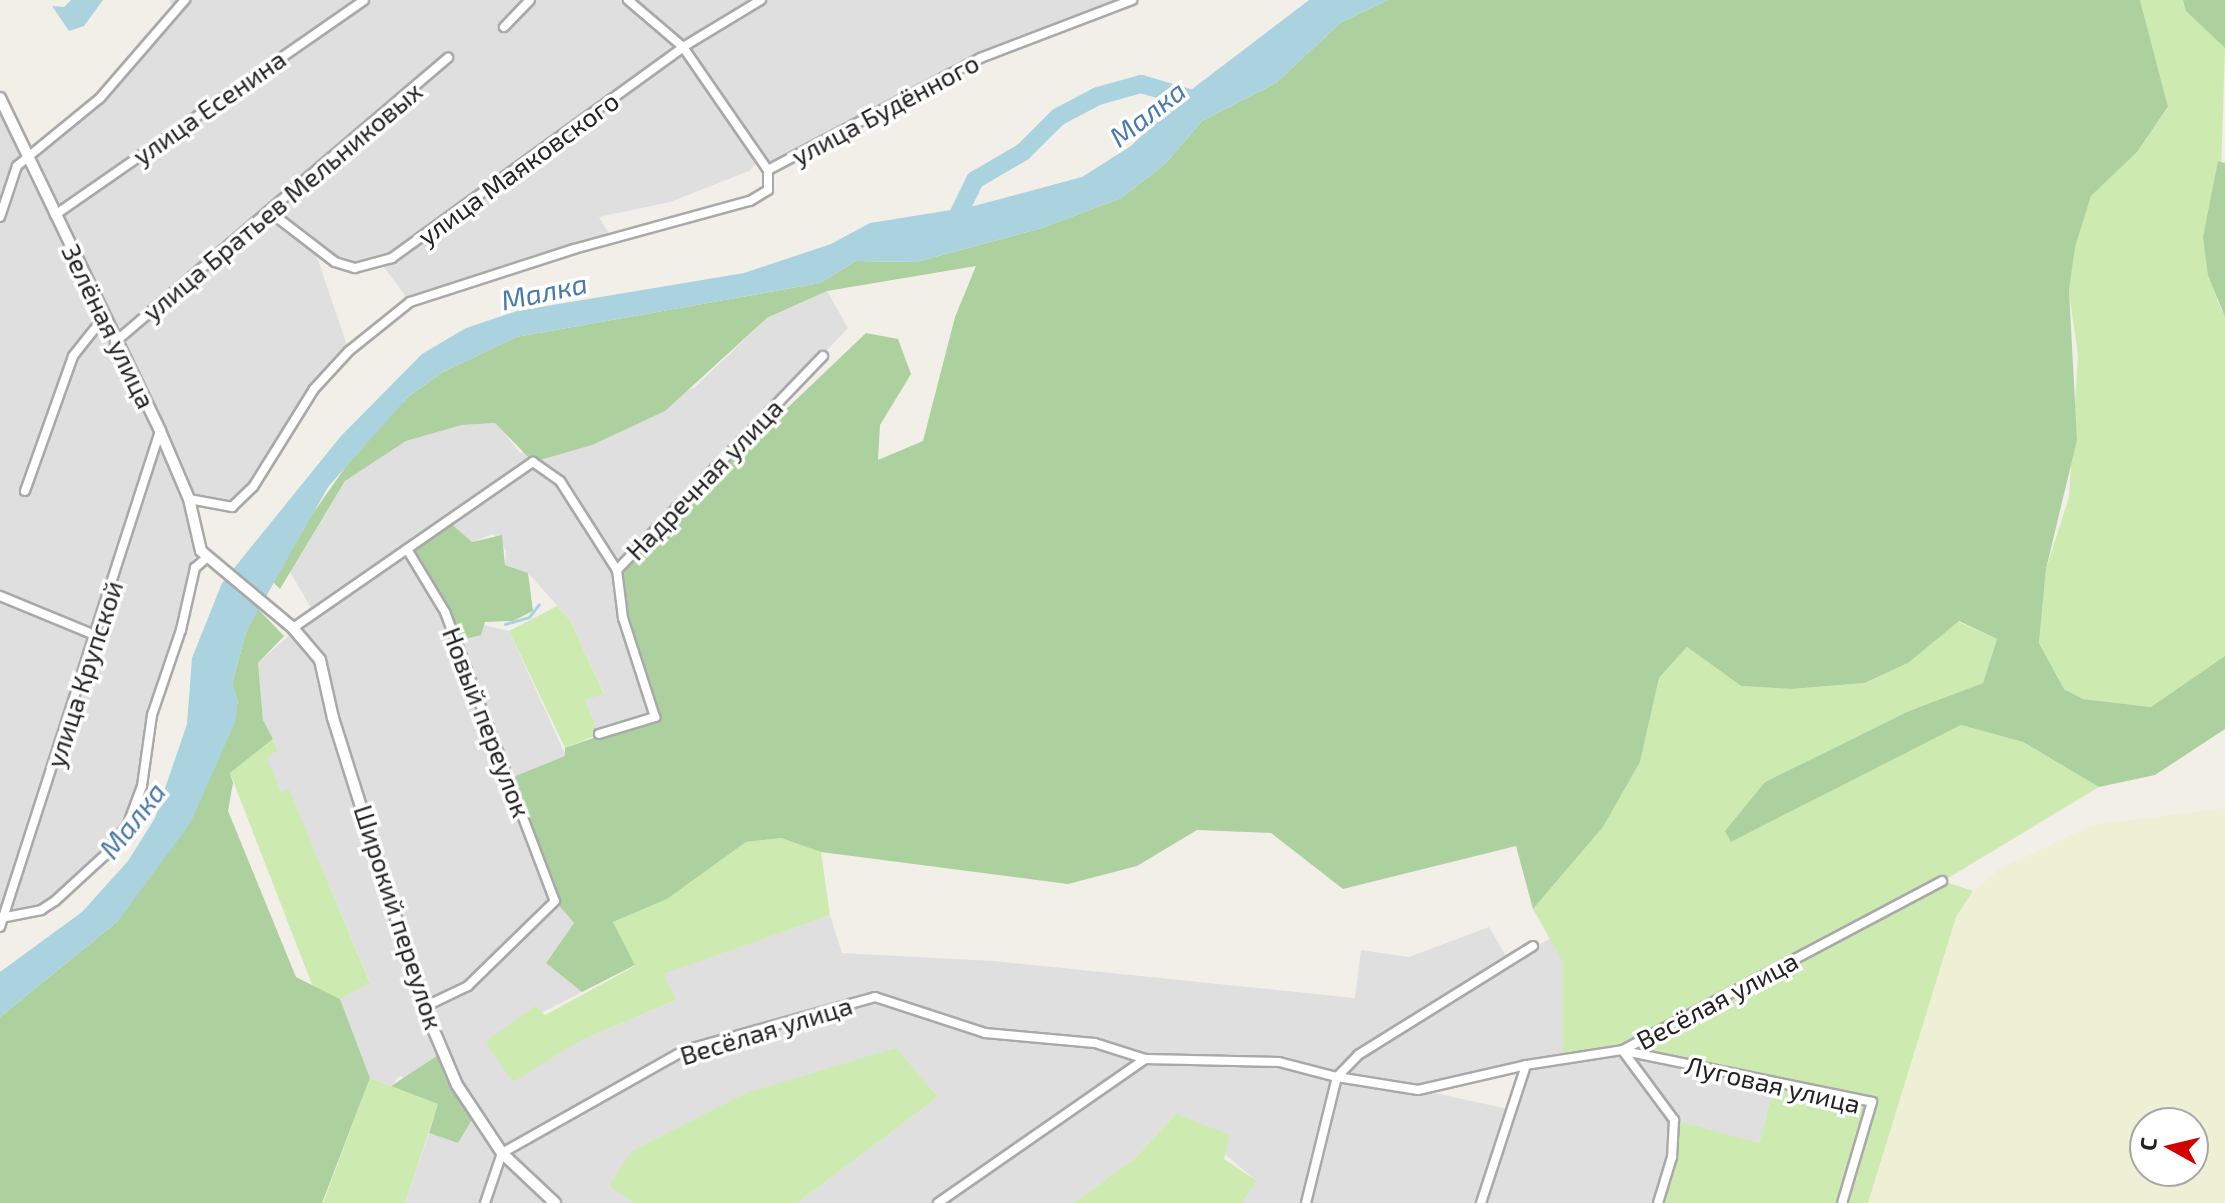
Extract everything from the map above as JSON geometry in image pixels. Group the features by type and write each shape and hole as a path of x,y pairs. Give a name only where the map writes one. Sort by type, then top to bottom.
{"street":[{"path":"0,217 17,166 100,98 185,0"},
{"name":"улица Есенина","path":"55,215 364,0"},
{"path":"504,27 530,0"},
{"path":"628,0 683,47 768,170"},
{"name":"улица Маяковского","path":"270,212 335,262 355,268 392,258 683,47 761,0"},
{"name":"улица Будённого","path":"189,499 232,507 253,487 314,389 349,351 410,302 574,249 750,201 768,190 768,170 980,58 1132,0"},
{"name":"улица Братьев Мельниковых","path":"115,342 448,58"},
{"name":"Зелёная улица","path":"0,98 160,431 189,499 206,558"},
{"path":"25,491 73,356 104,317"},
{"name":"Надречная улица","path":"293,628 533,462 560,481 617,570 823,356"},
{"name":"улица Крупской","path":"0,927 6,917 97,636 160,431"},
{"name":"Новый переулок","path":"407,549 445,612 555,901 468,986 424,1007"},
{"path":"6,917 41,910 55,901 105,855 128,824 142,786 152,715 181,630 195,568 206,558"},
{"name":"Широкий переулок","path":"206,558 293,628 320,660 333,718 424,1007 457,1085 502,1153 555,1203"},
{"path":"599,734 655,717 623,618 617,570"},
{"path":"0,596 97,636"},
{"name":"Весёлая улица","path":"502,1153 685,1050 875,997 985,1033 1095,1043 1145,1059 1279,1062 1337,1077 1418,1090 1526,1065 1623,1050 1942,881"},
{"path":"1306,1203 1337,1077 1358,1055 1533,946"},
{"path":"1623,1050 1674,1120 1672,1157 1658,1203"},
{"name":"Луговая улица","path":"1623,1050 1872,1102 1842,1203"},
{"path":"938,1203 1145,1059"},
{"path":"1481,1203 1526,1065"},
{"path":"485,1203 502,1153"}],"shaded area":[{"path":"169,0 1132,0 980,58 768,170 760,160 749,171 670,202 599,217 612,239 410,302 381,263 355,268 315,251 349,351 314,389 277,452 232,507 189,500 195,568 152,715 142,785 117,840 55,901 6,917 0,926 0,98 29,157 61,135 176,10"},
{"path":"827,291 848,328 617,570 655,717 599,734 585,700 604,693 570,620 528,573 505,565 506,550 493,534 472,542 484,625 509,631 566,756 509,779 555,901 574,923 546,963 582,992 485,1042 513,1081 582,1040 676,1000 663,974 830,915 842,953 993,961 1355,998 1361,950 1409,957 1489,927 1509,961 1553,937 1563,962 1563,1059 1623,1050 1775,1082 1759,1143 1672,1157 1658,1203 1242,1203 1257,1181 1176,1114 1135,1158 1074,1203 797,1203 938,1097 896,1049 609,1186 633,1203 405,1203 429,1133 458,1143 476,1113 400,1076 391,1086 370,1078 340,999 370,982 289,790 281,793 266,758 278,749 263,720 258,663 314,613 290,572 345,481 406,441 462,425 496,423 520,453 694,388 766,319","holes":["1525,1066 1508,1109 1421,1090"]}],"green space":[{"path":"1388,0 2140,0 2168,107 2137,152 2091,196 2075,247 2069,290 2077,440 2046,569 2039,643 2064,689 2083,699 2151,707 2225,656 2225,729 2155,775 2099,787 2023,742 1961,725 1731,842 1725,831 1765,782 1909,711 1983,683 1997,639 1959,621 1908,663 1865,683 1792,689 1741,686 1687,647 1659,678 1640,762 1603,827 1533,909 1516,846 1343,889 1271,833 1197,830 1137,866 1068,884 821,852 781,838 746,842 667,899 613,922 635,965 582,992 546,963 574,923 555,901 508,779 565,756 565,748 655,716 623,618 617,570 866,333 898,339 911,374 880,425 878,460 923,441 955,317 976,266 827,291 767,318 665,411 592,445 533,462 495,423 462,425 406,441 345,481 280,589 273,582 304,526 361,445 408,397 441,373 516,337 820,283 856,261 916,262 1042,228 1121,198 1164,165 1202,121 1276,83 1340,23"},
{"path":"2140,0 2183,0 2187,11 2225,48 2217,300 2225,317 2225,656 2152,707 2083,699 2064,689 2039,643 2046,569 2069,497 2078,356 2065,264 2091,196 2137,152 2168,108"},
{"path":"2183,0 2225,0 2225,48 2186,11"},
{"path":"2218,161 2225,163 2225,317 2208,275 2203,237"},
{"path":"448,521 472,542 502,535 505,565 528,573 533,611 513,621 485,622 481,635 456,641 407,549"},
{"path":"557,606 570,620 604,694 585,700 599,734 565,748 509,631"},
{"path":"258,609 284,636 258,663 263,720 273,739 230,773 233,783 228,811 296,977 340,999 370,1078 322,1203 0,1203 0,1017 118,921 238,702 232,684 246,632"},
{"path":"1957,621 1997,639 1983,683 1909,711 1765,782 1731,842 1961,725 2023,742 2099,787 1943,881 1973,891 1956,917 1868,1203 1658,1203 1672,1157 1674,1120 1759,1143 1775,1082 1623,1050 1563,1059 1563,962 1533,909 1603,827 1640,762 1659,678 1687,647 1741,686 1792,689 1866,683 1908,663"},
{"path":"273,739 278,750 267,758 281,792 289,789 370,983 340,999 313,987 230,773"},
{"path":"2225,808 2225,1203 1868,1203 1956,917 1973,891 1999,869 2092,825"},
{"path":"781,838 821,852 830,915 664,974 676,1000 582,1040 513,1082 485,1042 535,1006 545,1015 635,966 613,922 667,899 746,842"},
{"path":"896,1048 938,1097 797,1203 633,1203 609,1186 632,1151 746,1093"},
{"path":"443,1052 476,1113 458,1143 429,1133 438,1104 391,1086"},
{"path":"370,1078 438,1104 405,1203 323,1203"},
{"path":"1176,1114 1230,1135 1224,1159 1257,1181 1242,1203 1074,1203 1135,1158"}],"water":[{"path":"71,0 103,0 84,26 69,31 52,6 64,7"},
{"path":"1309,0 1388,0 1340,23 1276,83 1202,121 1164,165 1121,198 1042,228 916,262 856,261 820,283 516,337 441,373 408,397 328,487 246,632 232,684 238,702 235,722 191,822 118,921 0,1017 0,972 82,912 128,861 155,818 187,724 192,658 222,583 341,436 422,354 466,328 517,311 744,273 831,244 870,223 970,207 1082,177 1131,146 1179,99"}],"waterway":[{"name":"Малка","path":"955,221 975,180 1023,152 1058,117 1098,96 1141,84 1203,102"},
{"path":"505,624 529,617 539,604"}]}
